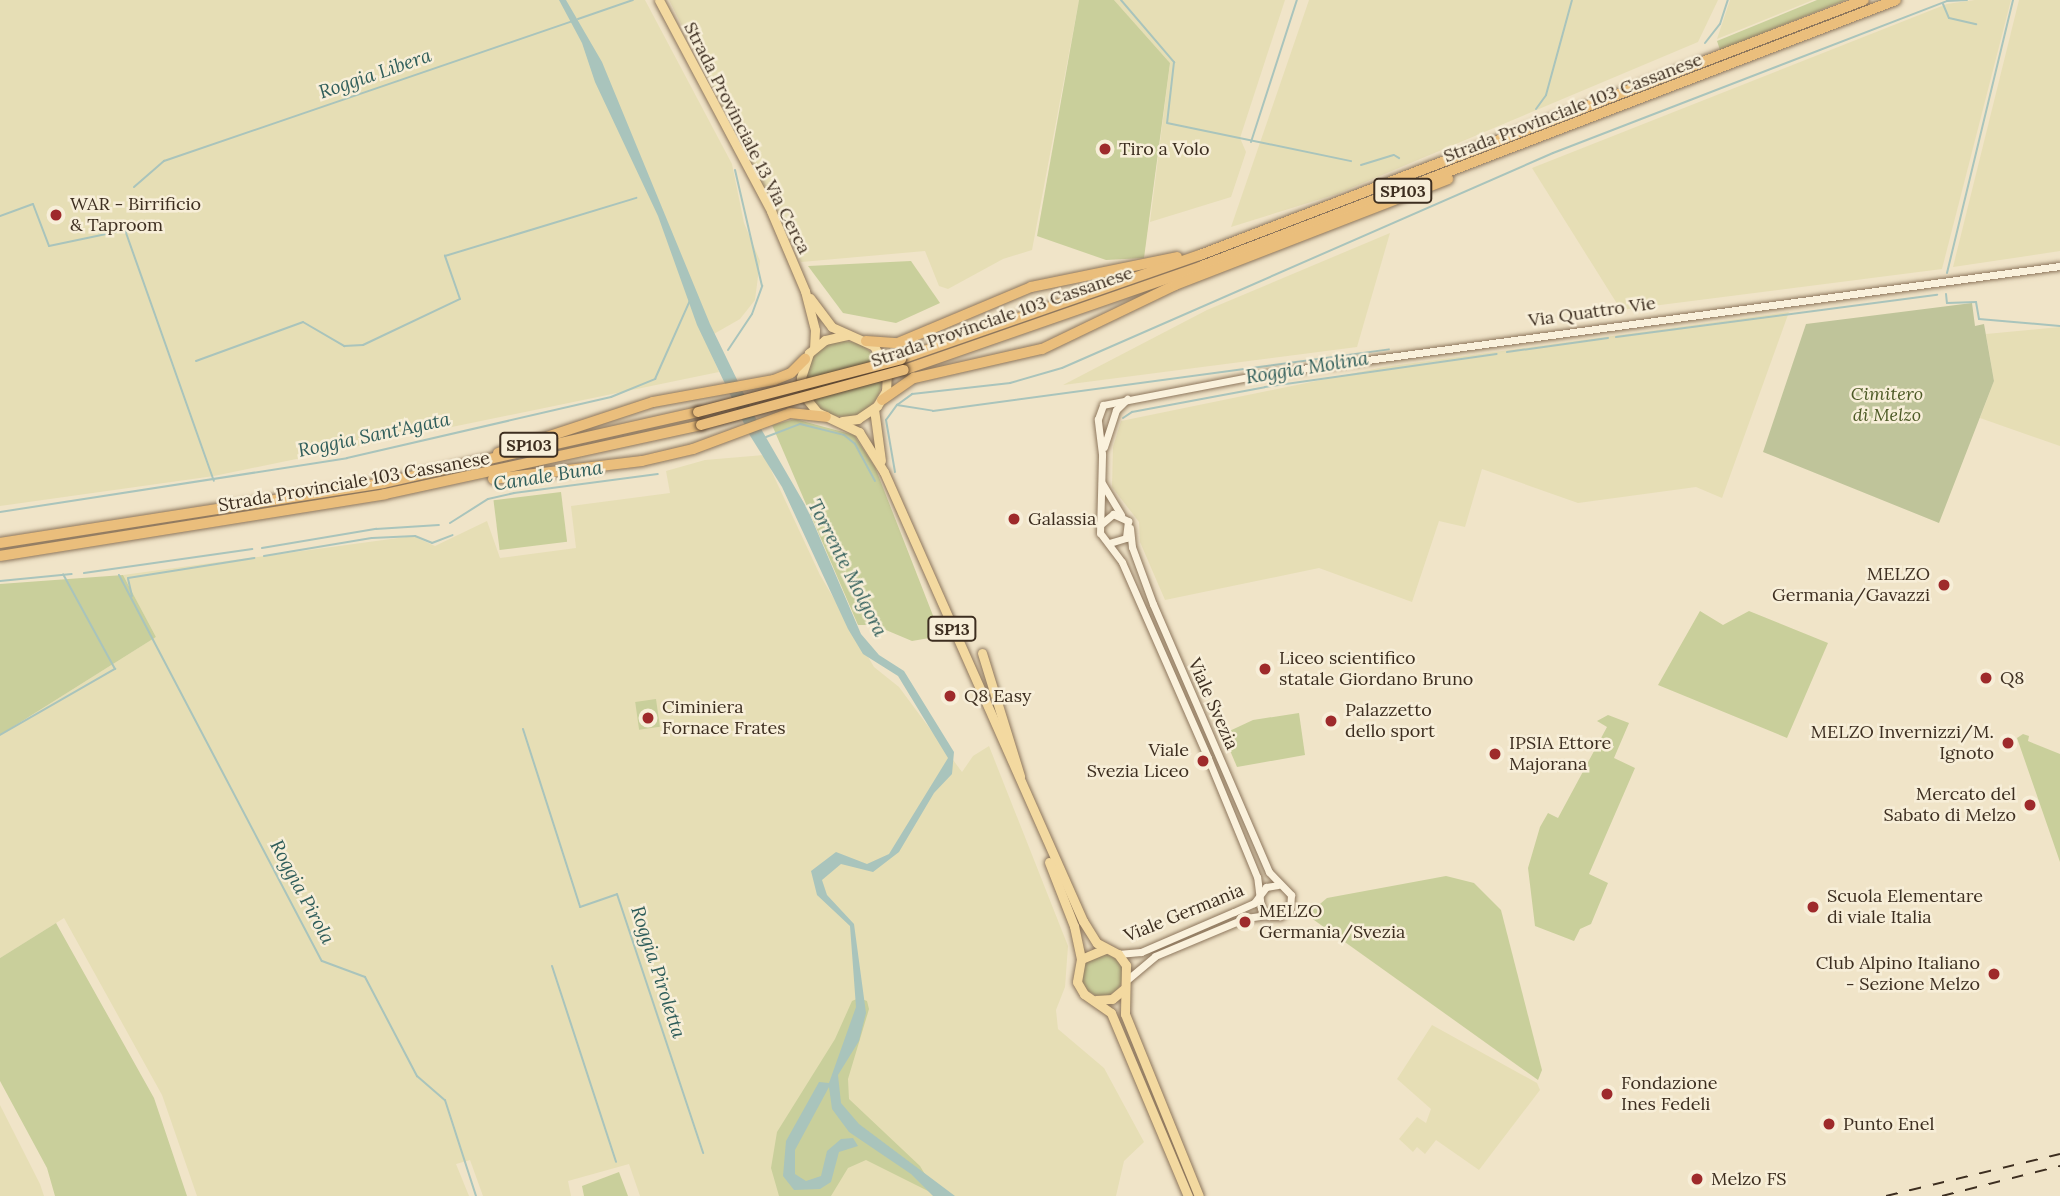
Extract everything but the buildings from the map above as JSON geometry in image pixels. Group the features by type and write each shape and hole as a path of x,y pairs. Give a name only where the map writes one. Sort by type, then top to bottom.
{"highway":[{"name":"Strada Provinciale 103 Cassanese","path":"0,543 329,492 525,454 901,359 1199,256 1864,0"},
{"name":"Strada Provinciale 103 Cassanese","path":"0,556 344,501 701,425 904,370 1202,266 1896,0"},
{"name":"SP103","path":"882,400 914,378 1042,349 1175,285 1434,186 1489,158"},
{"name":"SP103","path":"866,341 898,343 1013,293 1180,256 1346,199"},
{"name":"SP103","path":"329,492 352,482 505,452 653,402 788,375 806,359"},
{"name":"SP103","path":"344,501 538,471 642,461 790,413 825,417"}],"main road":[{"name":"Strada Provinciale 13 Via Cerca","path":"659,0 771,211 805,291 815,330 814,347"},
{"name":"Strada Provinciale 13 Via Cerca","path":"805,291 828,323 847,335 866,341"},
{"path":"825,417 810,405 802,387 806,359 814,347 831,337 847,335"},
{"path":"840,421 858,419 874,410 882,400 887,382 885,362 866,341"},
{"name":"SP13","path":"874,410 873,425 884,472"},
{"name":"SP13","path":"825,417 840,421 861,434 884,472 1020,786 1087,930 1126,964 1125,1014 1199,1196"},
{"path":"982,653 1018,761 1020,786"},
{"name":"SP13","path":"1020,786 1071,917 1081,959 1077,983 1111,1013 1188,1196"},
{"path":"1081,959 1094,950 1113,952"},
{"path":"1093,999 1112,999 1126,983"}],"street":[{"name":"Via Quattro Vie","path":"1130,398 1277,372 2060,266"},
{"name":"Viale Svezia","path":"1102,454 1116,411 1130,398"},
{"name":"Viale Svezia","path":"1130,398 1100,407 1102,454 1099,528 1122,562 1208,758 1257,877 1260,895"},
{"name":"Viale Svezia","path":"1101,479 1109,501 1130,528 1132,547 1175,656 1271,877 1282,886"},
{"path":"1099,528 1107,515 1123,516"},
{"path":"1109,543 1122,542 1130,528"},
{"path":"1269,886 1282,886 1291,896 1290,907 1280,916 1267,915 1260,908 1260,895 1269,886"},
{"name":"Viale Germania","path":"1113,952 1147,949 1253,904 1260,895"},
{"name":"Viale Germania","path":"1126,983 1155,956 1246,918 1267,915"}],"shaded area":[{"path":"0,0 645,0 732,164 744,223 760,261 755,300 740,319 705,339 719,372 214,476 0,506"},
{"path":"669,0 1079,0 1032,250 1003,259 948,289 939,286 925,251 801,262"},
{"path":"1114,0 1285,0 1240,138 1246,152 1231,197 1150,222 1170,63"},
{"path":"1309,0 1718,0 1698,42 1337,194 1231,227"},
{"path":"1730,0 1813,0 1717,39"},
{"path":"1975,0 2011,0 1942,269 1621,310 1532,168 1947,4"},
{"path":"2019,0 2060,0 2060,251 1953,267"},
{"path":"1390,233 1357,347 1063,385 1207,310"},
{"path":"1789,312 1722,498 1696,487 1578,503 1482,469 1465,527 1439,521 1412,602 1319,568 1165,600 1140,542 1139,522 1112,487 1113,447 1121,421 1384,367"},
{"path":"2060,327 2060,446 1980,418 1994,381 1986,334"},
{"path":"764,455 820,575 874,667 899,687 962,772 973,756 989,746 1068,946 1065,987 1056,1010 1058,1029 1104,1068 1144,1142 1124,1161 1116,1196 640,1196 629,1164 568,1181 571,1196 483,1196 470,1160 456,1164 469,1196 197,1196 162,1095 64,918 0,958 0,735 156,637 123,575 413,536 435,546 487,521 500,558 576,548 571,506 670,493 666,471 705,460"},
{"path":"1432,1025 1537,1083 1540,1090 1479,1170 1436,1140 1425,1154 1417,1147 1413,1152 1399,1139 1417,1117 1426,1123 1431,1109 1397,1079"},
{"path":"0,1105 40,1184 44,1196 0,1196"}],"green space":[{"name":"Tiro a Volo","path":"1079,0 1114,0 1170,63 1144,258 1106,260 1037,236"},
{"path":"1817,0 1846,0 1720,50 1717,41"},
{"path":"911,261 940,303 896,323 843,313 808,266"},
{"name":"Cimitero di Melzo","path":"1972,303 1975,326 1984,324 1994,381 1939,523 1763,452 1806,324"},
{"path":"837,341 851,341 865,347 876,358 882,379 879,394 871,406 851,417 837,417 823,411 812,400 806,386 806,372 812,358 823,347"},
{"path":"795,419 854,435 875,467 941,636 912,641 874,625 858,625 772,425"},
{"path":"561,492 567,542 500,550 494,500"},
{"path":"123,575 156,637 0,735 0,584"},
{"path":"1700,611 1723,625 1749,611 1828,643 1787,738 1658,685"},
{"path":"656,699 660,727 639,730 635,702"},
{"path":"1299,713 1305,755 1237,767 1223,734 1253,720"},
{"path":"1608,715 1629,723 1614,758 1635,768 1589,874 1608,883 1591,924 1580,929 1574,941 1535,926 1528,868 1540,827 1548,813 1558,818 1607,727 1597,721"},
{"path":"2023,734 2029,736 2028,741 2060,754 2060,862 2017,738"},
{"path":"1446,876 1474,883 1501,910 1542,1070 1538,1080 1307,915 1327,898"},
{"path":"56,923 154,1098 187,1196 55,1196 47,1168 0,1081 0,958"},
{"path":"1102,954 1117,960 1123,975 1117,990 1102,996 1087,990 1081,975 1087,960"},
{"path":"859,998 867,1001 869,1009 848,1079 849,1099 920,1166 938,1196 866,1160 848,1168 831,1196 779,1196 771,1168 777,1132 835,1039 852,1001"},
{"path":"619,1172 628,1196 584,1196 582,1186"}],"water":[{"name":"Torrente Molgora","path":"559,0 566,0 602,62 710,324 760,427 808,510 861,634 879,655 904,671 954,752 952,774 934,793 899,852 873,872 841,864 822,880 827,895 854,924 866,1013 859,1041 838,1075 841,1103 859,1124 955,1196 933,1196 911,1174 849,1132 832,1109 829,1087 795,1150 795,1174 806,1181 821,1176 827,1151 841,1139 853,1138 858,1146 839,1152 831,1182 820,1189 794,1190 783,1176 786,1141 819,1082 829,1083 856,1007 850,926 817,895 811,871 836,852 867,864 889,854 948,758 898,676 863,654 848,629 782,487 749,434 697,325 658,216 595,82 582,43"}],"waterway":[{"name":"Roggia Libera","path":"578,19 633,0"},
{"path":"1121,0 1174,62 1167,123 1351,161"},
{"path":"1251,142 1297,0"},
{"path":"1536,109 1546,95 1572,0"},
{"path":"1705,43 1720,24 1728,0"},
{"path":"897,405 912,394 1010,383 1062,368 1553,153 1947,1 1967,0"},
{"path":"1947,273 2013,0"},
{"path":"1943,4 1949,18 1976,24"},
{"name":"Roggia Libera","path":"134,187 164,161 572,21"},
{"path":"1361,165 1394,155 1399,158"},
{"path":"728,350 752,314 762,286 735,170"},
{"path":"196,361 303,322 344,346 363,345 460,299 445,256 636,198"},
{"path":"0,216 33,204 49,246 125,230 214,481"},
{"name":"Roggia Molina","path":"1946,294 1947,303 1976,302 1979,319 2060,326"},
{"name":"Roggia Molina","path":"1616,337 1937,295"},
{"name":"Roggia Sant'Agata","path":"0,512 347,458 611,397 655,379 691,298"},
{"name":"Roggia Molina","path":"1507,352 1608,338"},
{"path":"895,472 886,420 897,405 933,411 1389,349"},
{"name":"Roggia Molina","path":"1123,418 1132,412 1265,387 1497,354"},
{"path":"766,437 800,424 844,435 855,444 875,481"},
{"name":"Canale Buna","path":"450,523 488,499 514,493 658,474"},
{"name":"Canale Buna","path":"262,548 376,529 439,525"},
{"path":"264,556 372,538 415,536 432,543 453,535"},
{"name":"Canale Buna","path":"84,573 252,549"},
{"path":"132,596 128,578 254,558"},
{"path":"0,735 115,669 63,574"},
{"name":"Canale Buna","path":"0,581 72,574"},
{"name":"Roggia Pirola","path":"119,575 322,961 365,977 417,1076 445,1100 476,1196"},
{"name":"Roggia Piroletta","path":"523,729 580,907 617,894 703,1153"},
{"path":"552,966 616,1162"}],"railway":[{"path":"1886,1196 2060,1154"},
{"path":"1942,1196 2060,1166"}],"place":[{"name":"Tiro a Volo","path":"1105,149"},
{"name":"WAR - Birrificio & Taproom","path":"56,215"},
{"name":"Galassia","path":"1014,519"},
{"name":"MELZO Germania/Gavazzi","path":"1944,585"},
{"name":"Liceo scientifico statale Giordano Bruno","path":"1265,669"},
{"name":"Q8","path":"1986,678"},
{"name":"Q8 Easy","path":"950,696"},
{"name":"Ciminiera Fornace Frates","path":"648,718"},
{"name":"Palazzetto dello sport","path":"1331,721"},
{"name":"MELZO Invernizzi/M. Ignoto","path":"2008,743"},
{"name":"IPSIA Ettore Majorana","path":"1495,754"},
{"name":"Viale Svezia Liceo","path":"1203,761"},
{"name":"Mercato del Sabato di Melzo","path":"2030,805"},
{"name":"Scuola Elementare di viale Italia","path":"1813,907"},
{"name":"MELZO Germania/Svezia","path":"1245,922"},
{"name":"Club Alpino Italiano - Sezione Melzo","path":"1994,974"},
{"name":"Fondazione Ines Fedeli","path":"1607,1094"},
{"name":"Punto Enel","path":"1829,1124"},
{"name":"Melzo FS","path":"1697,1179"}]}
